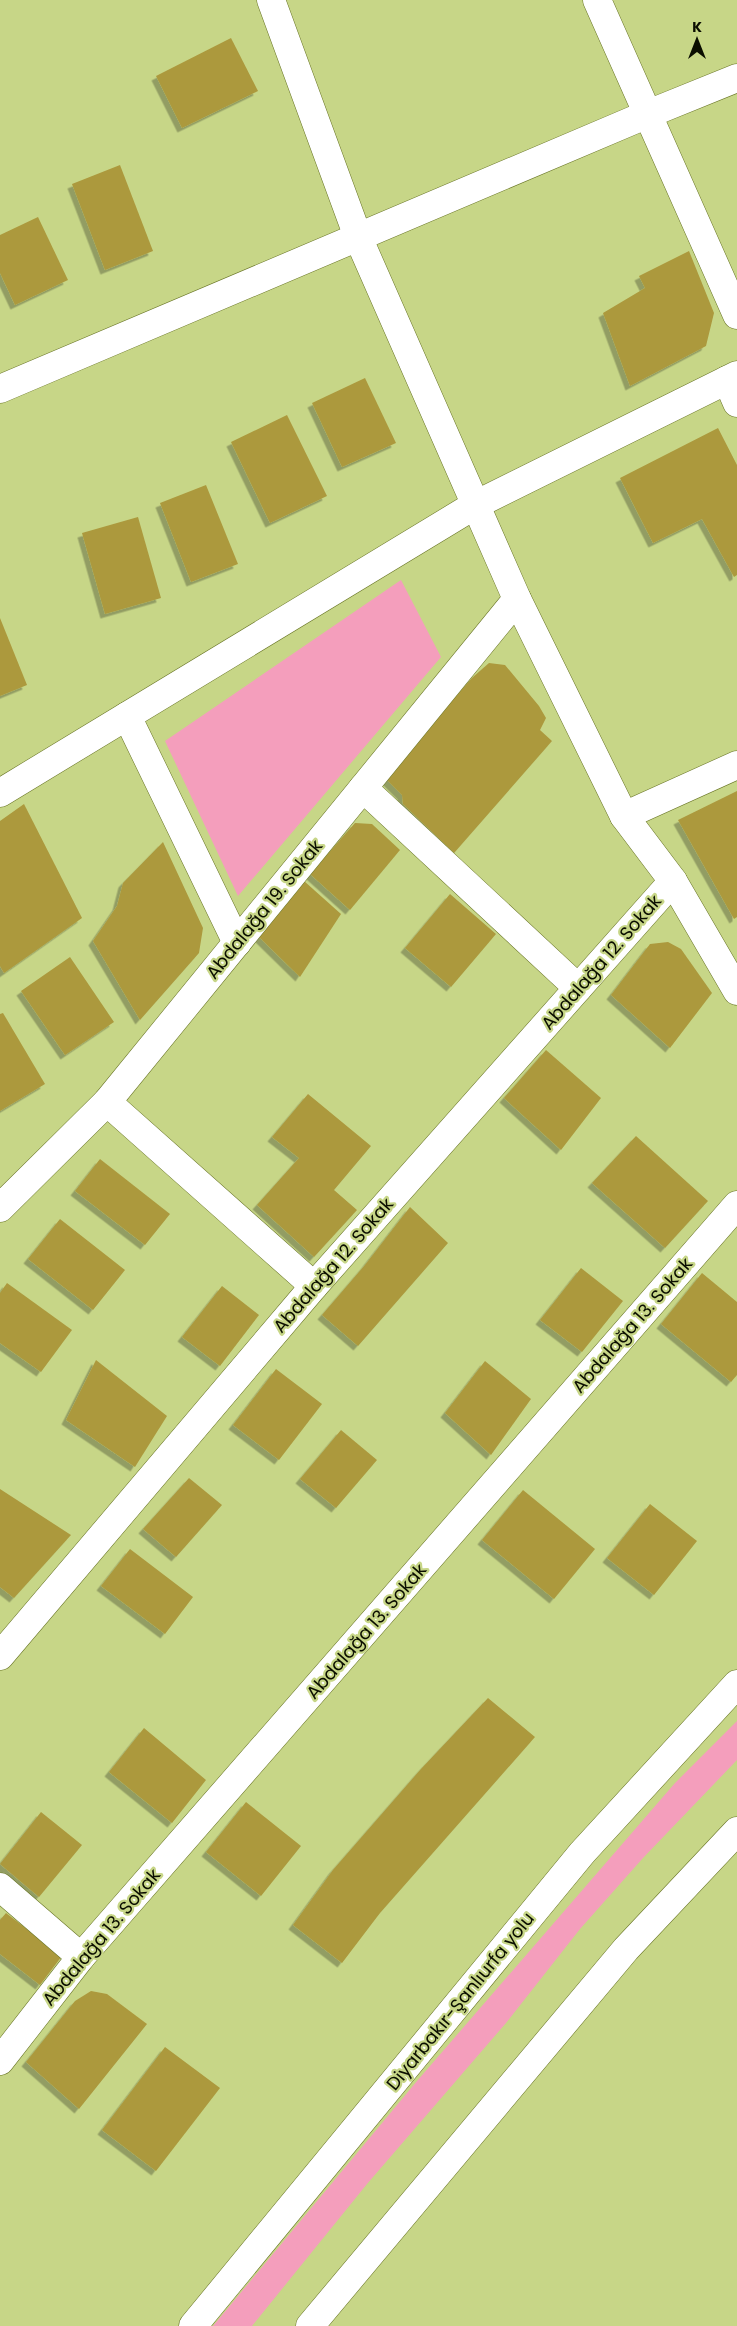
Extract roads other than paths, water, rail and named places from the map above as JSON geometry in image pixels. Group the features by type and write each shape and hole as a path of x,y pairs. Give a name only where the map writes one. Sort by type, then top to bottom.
{"main road":[{"path":"271,0 358,237 517,599 624,816 673,881 737,991"},
{"path":"597,0 737,315"},
{"path":"0,389 737,78"},
{"path":"0,793 475,506 734,386"},
{"name":"Abdalağa 19. Sokak","path":"0,1208 107,1102 517,599"},
{"path":"127,716 237,942"},
{"path":"624,816 737,765"},
{"path":"363,788 578,988"},
{"name":"Abdalağa 12. Sokak","path":"0,1656 314,1286 673,881"},
{"path":"107,1102 314,1286"},
{"name":"Abdalağa 13. Sokak","path":"0,2061 81,1957 737,1205"},
{"name":"Diyarbakır-Şanlıurfa yolu","path":"193,2326 582,1853 737,1684"},
{"path":"310,2326 626,1949 737,1830"},
{"path":"0,1887 81,1957"}]}
